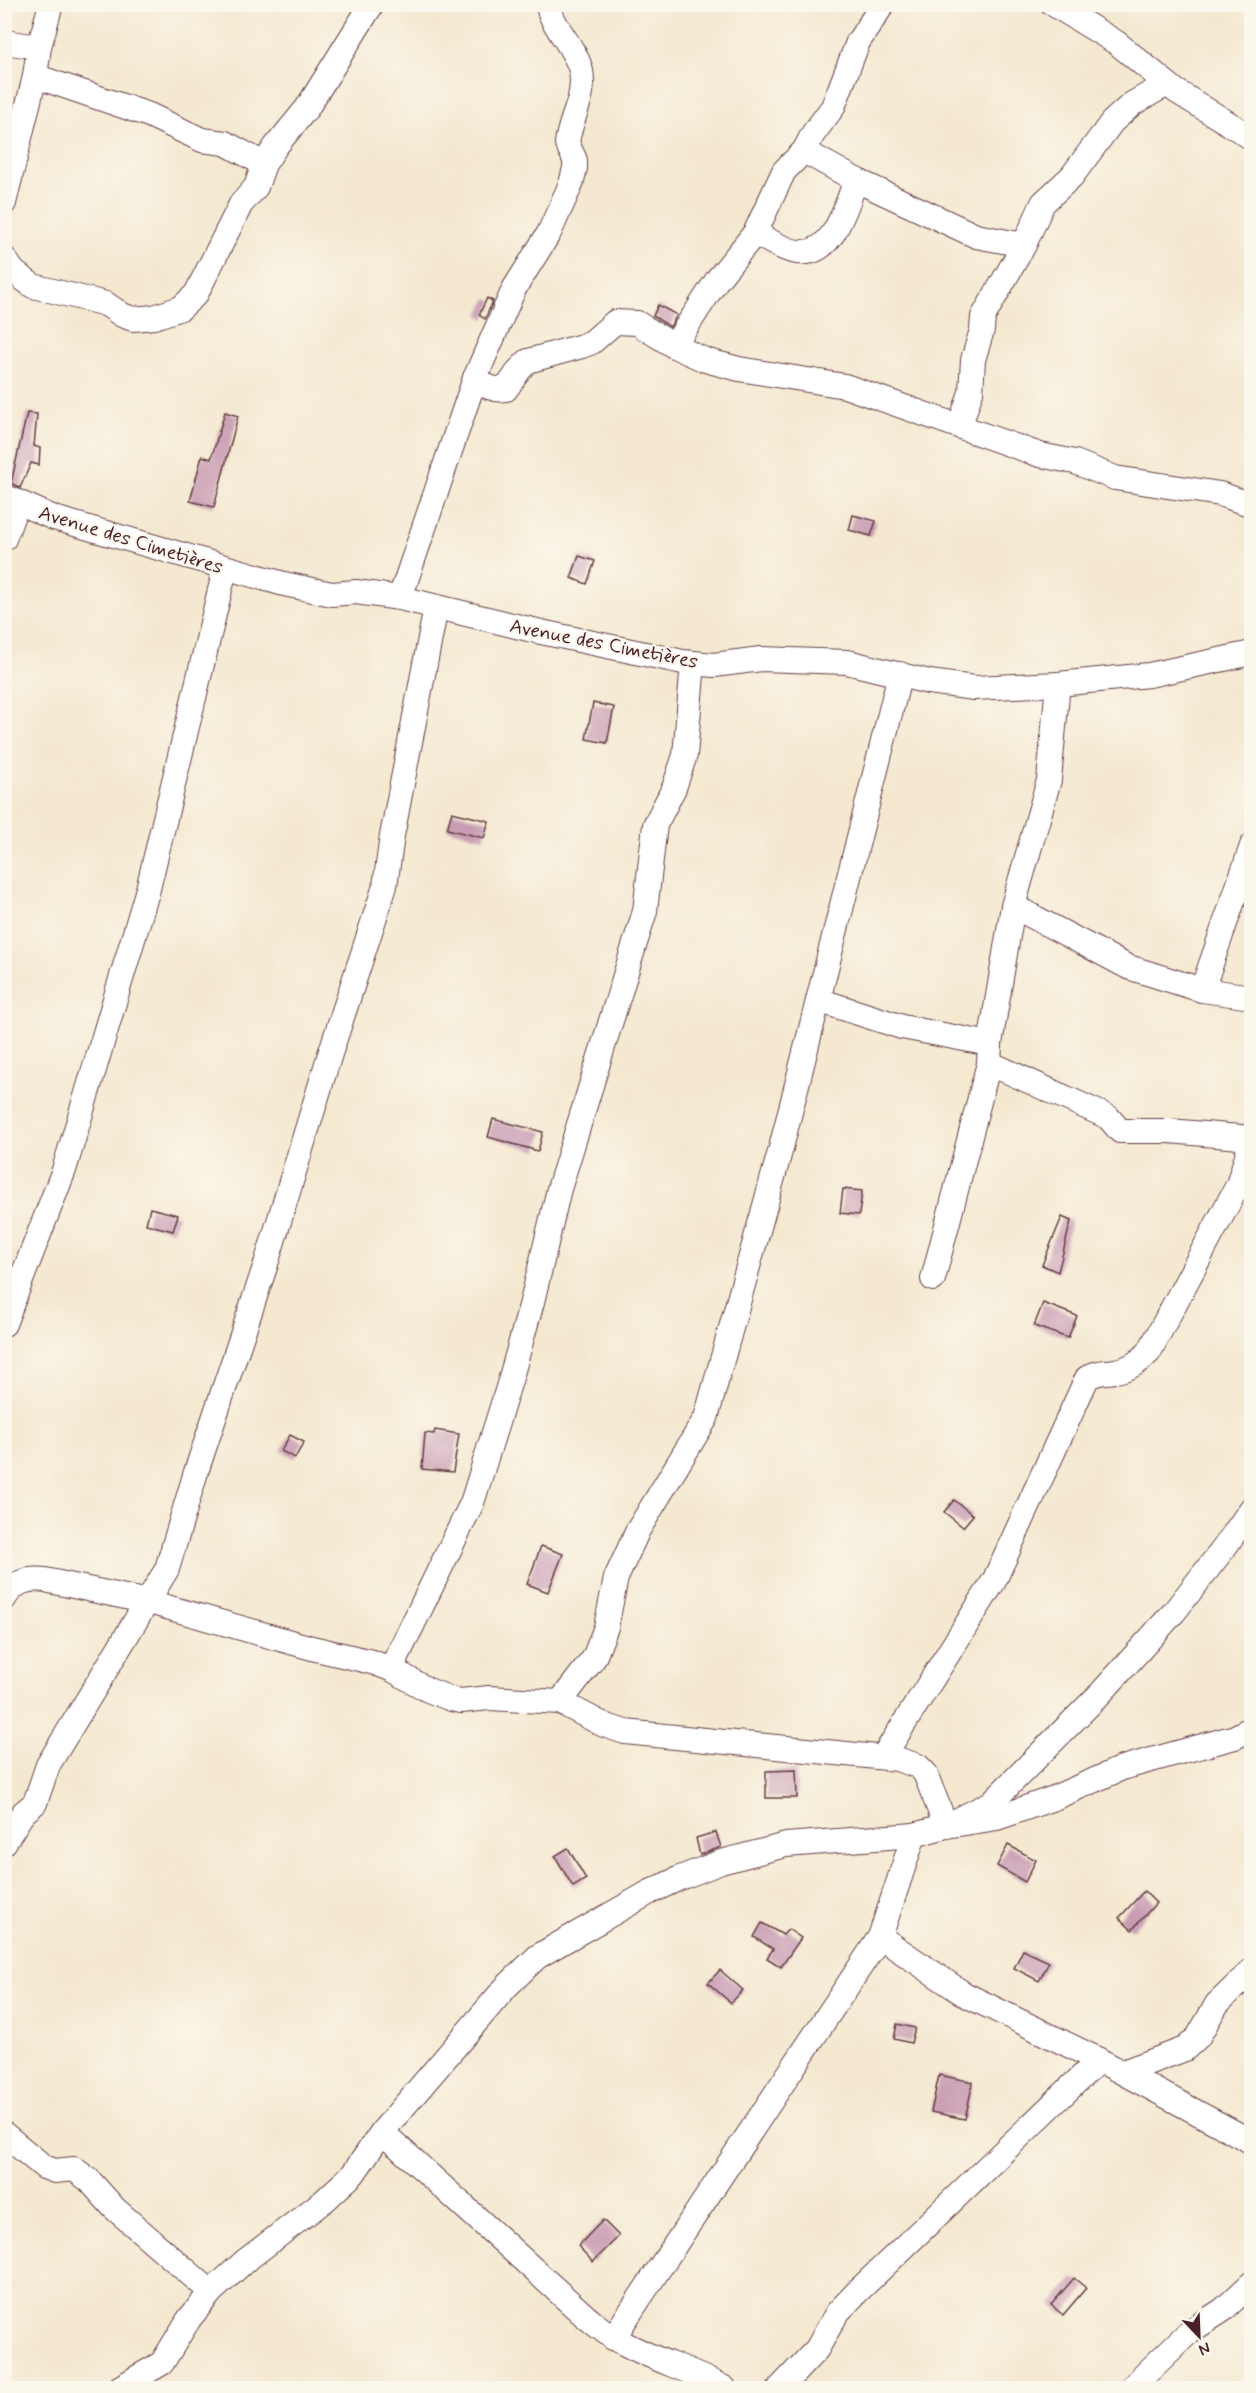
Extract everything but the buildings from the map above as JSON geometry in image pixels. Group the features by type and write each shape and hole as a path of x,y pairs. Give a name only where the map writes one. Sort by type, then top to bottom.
{"street":[{"path":"4,203 51,4"},
{"path":"4,258 14,272 33,286 106,304 133,320 154,317 181,308 196,294 241,204 256,187 264,164 307,108 372,4"},
{"path":"400,598 476,378 514,289 549,233 576,168 567,143 582,96 580,70 571,46 549,13 548,4"},
{"path":"674,346 717,280 755,233 784,171 804,152 813,134 833,107 858,42 883,4"},
{"path":"1053,4 1117,43 1167,84 1251,138"},
{"path":"4,42 39,47"},
{"path":"35,76 149,115 202,140 225,143 264,164"},
{"path":"960,426 970,392 973,360 982,330 983,317 1024,245 1043,203 1072,176 1112,122 1132,104 1167,84"},
{"path":"804,152 856,180 975,236 1024,245"},
{"path":"755,233 799,253 815,250 828,240 839,221 856,180"},
{"path":"476,378 481,384 506,389 528,361 592,342 615,322 637,323 674,346 705,360 740,369 845,386 1040,455 1075,462 1115,478 1220,494 1251,505"},
{"path":"4,539 11,500"},
{"name":"Avenue des Cimetières","path":"11,500 54,518 225,569 321,592 332,594 356,592 400,598 552,634 693,663 714,665 761,659 821,659 864,665 938,684 974,688 1058,684 1149,675 1251,653"},
{"path":"4,1324 64,1170 148,889 225,569"},
{"path":"4,1843 23,1813 35,1803 48,1765 167,1569 195,1475 266,1264 329,1057 385,886 392,836 436,607"},
{"path":"391,1669 472,1503 510,1381 559,1189 645,911 655,825 674,788 685,755 693,663"},
{"path":"560,1702 594,1658 606,1627 616,1578 638,1530 706,1418 781,1148 900,674"},
{"path":"933,1278 989,1054 1013,906 1049,780 1058,684"},
{"path":"1202,990 1251,846"},
{"path":"1013,906 1128,966 1202,990 1251,997"},
{"path":"818,1000 989,1054 1108,1117 1120,1131 1169,1131 1251,1139 1238,1185 1149,1352 1131,1367 1100,1371 1087,1378 994,1581 883,1758"},
{"path":"946,1826 991,1803 1100,1694 1174,1612 1224,1548 1251,1508"},
{"path":"4,1599 16,1584 35,1579 149,1602 391,1669 428,1690 451,1699 461,1701 489,1698 560,1702 604,1725 625,1732 897,1759 918,1767 925,1773 946,1826"},
{"path":"905,1723 918,1767"},
{"path":"119,2388 162,2363 189,2319 211,2292 245,2260 339,2187 352,2174 382,2132 520,1972 552,1949 650,1892 702,1869 786,1845 914,1835 946,1826 997,1818 1054,1798 1122,1768 1234,1737 1251,1728"},
{"path":"613,2338 880,1937 914,1835"},
{"path":"880,1937 964,1994 1123,2072 1251,2142"},
{"path":"1123,2072 1185,2049 1198,2037 1217,2004 1251,1970"},
{"path":"780,2388 818,2349 837,2313 858,2291 1099,2060"},
{"path":"382,2132 585,2316 613,2338 648,2356 698,2374 724,2388"},
{"path":"4,2134 44,2167 55,2171 74,2169 89,2180 114,2208 211,2292"},
{"path":"1131,2388 1189,2332 1223,2310 1251,2283"}]}
